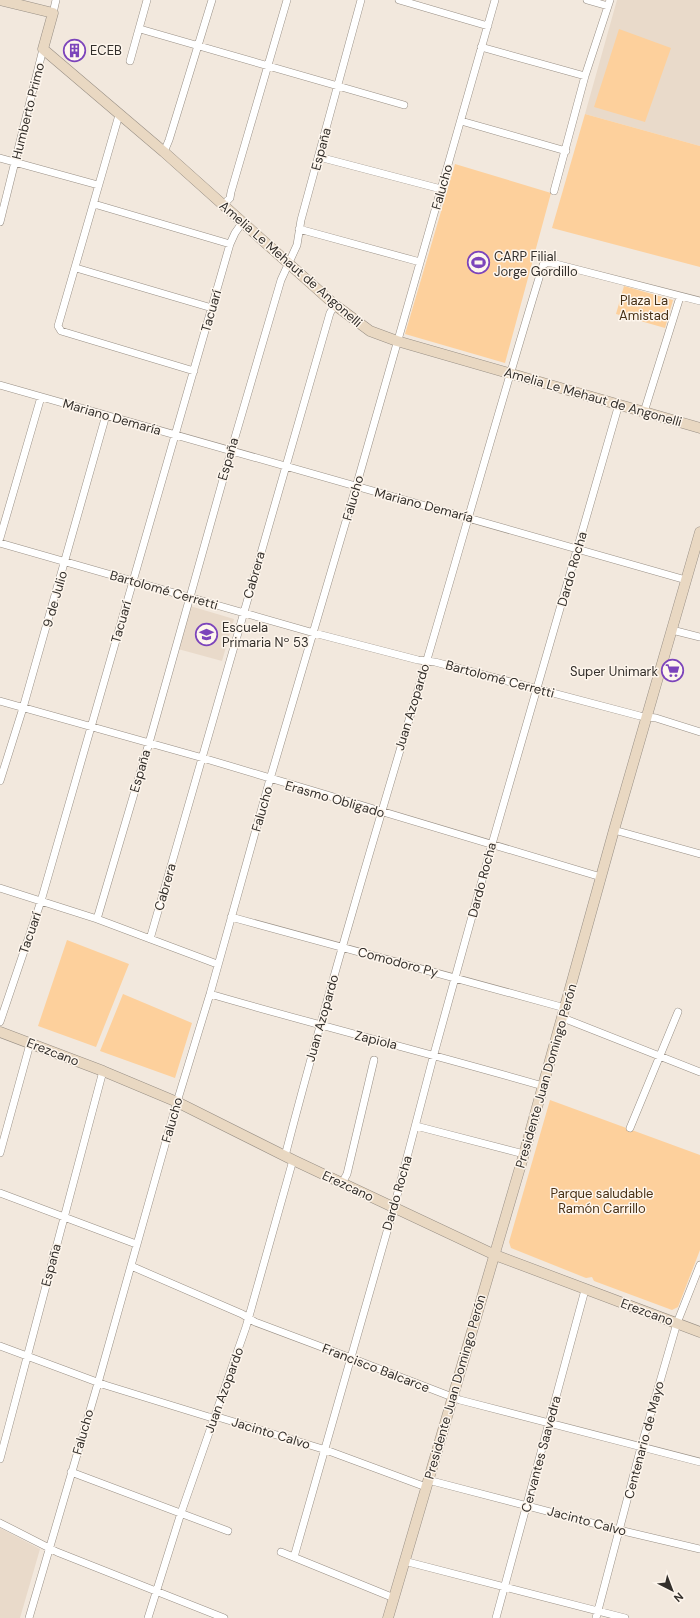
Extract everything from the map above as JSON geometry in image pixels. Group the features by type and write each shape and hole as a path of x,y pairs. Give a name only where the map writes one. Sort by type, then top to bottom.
{"street":[{"path":"0,0 53,13"},
{"name":"Humberto Primo","path":"0,222 56,0"},
{"path":"130,61 147,0"},
{"path":"164,152 170,140 212,0"},
{"path":"223,205 230,198 287,0"},
{"name":"España","path":"96,919 149,743 189,597 281,280 297,245 299,229 361,0"},
{"path":"399,0 488,26"},
{"name":"Falucho","path":"29,1618 98,1383 136,1244 210,994 217,964 270,779 314,633 495,0"},
{"path":"554,191 585,76 609,3 588,0"},
{"path":"140,29 268,65 337,87 404,105"},
{"path":"481,47 585,76"},
{"name":"Amelia Le Mehaut de Angonelli","path":"44,50 164,152 335,305 370,331 397,341 700,428"},
{"path":"119,115 58,326 61,331 194,371"},
{"path":"461,121 566,151"},
{"path":"319,157 441,189"},
{"path":"0,158 98,185"},
{"path":"94,204 230,244"},
{"name":"Tacuarí","path":"0,1022 41,901 230,244 242,223"},
{"path":"299,229 420,262"},
{"name":"Juan Azopardo","path":"148,1618 248,1318 289,1158 319,1026 510,373 543,266 548,262 680,297"},
{"path":"76,268 212,308"},
{"path":"644,412 680,297 700,301"},
{"name":"Cabrera","path":"150,939 203,758 285,466 330,313 335,305"},
{"name":"Mariano Demaría","path":"0,385 686,580"},
{"path":"0,538 41,396"},
{"name":"Dardo Rocha","path":"294,1557 326,1450 394,1207 434,1054 492,844 619,404"},
{"name":"9 de Julio","path":"0,781 2,770 23,708 106,415"},
{"name":"Presidente Juan Domingo Perón","path":"388,1618 495,1255 614,830 700,532"},
{"name":"Bartolomé Cerretti","path":"0,543 243,614 426,662 435,662 700,732"},
{"path":"672,630 700,637"},
{"name":"Erasmo Obligado","path":"0,701 203,758 601,877"},
{"path":"614,830 700,854"},
{"path":"0,888 96,919 217,964"},
{"name":"Comodoro Py","path":"231,917 455,978 564,1013 660,1056 700,1072"},
{"name":"Zapiola","path":"210,994 319,1026 434,1054 543,1086"},
{"path":"630,1128 678,1012"},
{"name":"Erezcano","path":"0,1032 103,1071 177,1102 289,1158 495,1255 700,1332"},
{"path":"0,1153 30,1044"},
{"path":"342,1183 347,1174 374,1060"},
{"name":"España","path":"0,1459 103,1071"},
{"path":"416,1126 524,1154"},
{"path":"0,1193 136,1244"},
{"name":"Centenario de Mayo","path":"597,1615 641,1447 677,1323 700,1265"},
{"name":"Francisco Balcarce","path":"130,1266 255,1322 453,1397 550,1424 700,1462"},
{"name":"Cervantes Saavedra","path":"496,1618 526,1505 550,1424 585,1290"},
{"name":"Jacinto Calvo","path":"0,1346 98,1383 214,1418 221,1418 427,1483 526,1505 619,1530 700,1549"},
{"path":"72,1472 228,1531"},
{"path":"0,1523 49,1549 224,1618"},
{"path":"281,1552 394,1598"},
{"path":"404,1562 504,1588 597,1615 625,1618"}],"shaded area":[{"path":"617,0 700,0 700,146 585,114"},
{"name":"Escuela Primaria Nº 53","path":"190,606 234,619 222,661 178,649"},
{"path":"0,1528 40,1549 20,1618 0,1618"}],"green space":[{"path":"619,29 671,48 645,122 594,107"},
{"path":"585,114 700,146 700,267 552,228"},
{"name":"CARP Filial Jorge Gordillo","path":"455,164 551,193 505,363 405,334"},
{"name":"Plaza La Amistad","path":"624,286 673,300 665,328 616,314"},
{"path":"67,940 129,964 96,1047 38,1026"},
{"path":"123,994 192,1023 175,1078 100,1051"},
{"name":"Parque saludable Ramón Carrillo","path":"550,1100 700,1155 700,1250 678,1307 672,1310 594,1281 592,1277 586,1278 511,1248 509,1242"}],"place":[{"name":"ECEB","path":"75,50"},
{"name":"CARP Filial Jorge Gordillo","path":"479,263"},
{"name":"Escuela Primaria Nº 53","path":"206,634"},
{"name":"Super Unimark","path":"673,671"}]}
